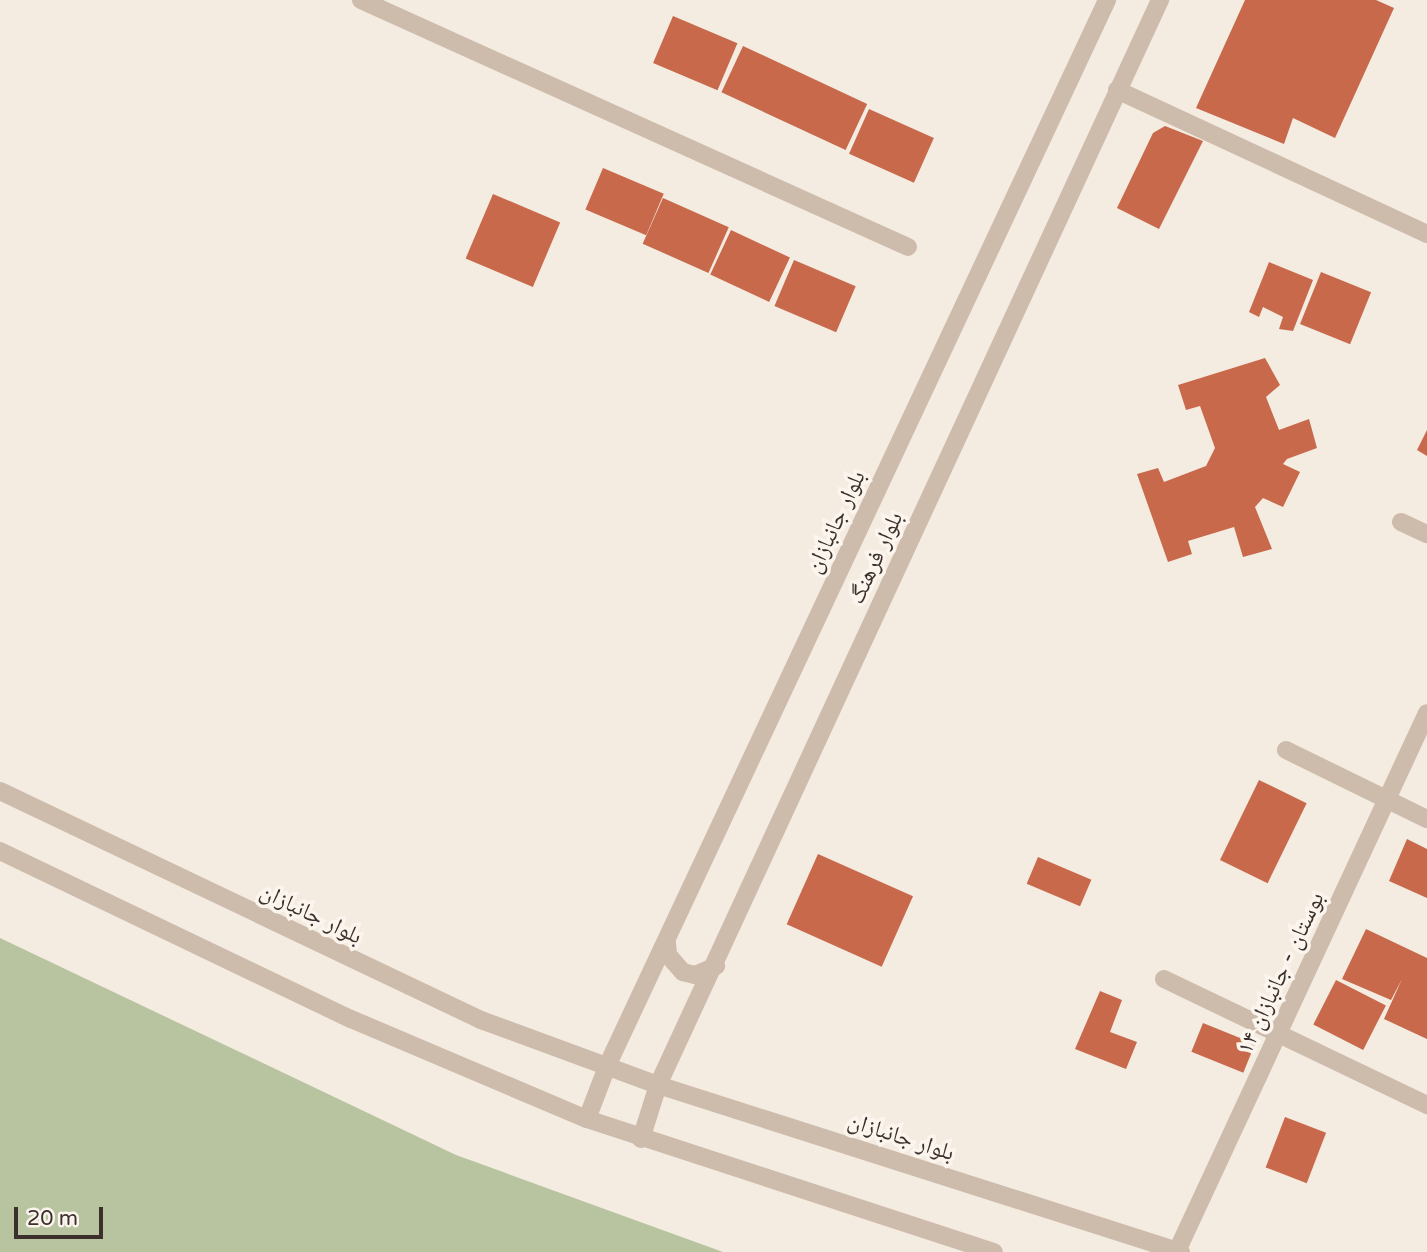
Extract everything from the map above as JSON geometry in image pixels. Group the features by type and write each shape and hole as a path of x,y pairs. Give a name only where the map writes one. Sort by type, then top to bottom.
{"street":[{"path":"360,0 908,247"},
{"name":"بلوار جانبازان","path":"587,1119 608,1064 1107,0"},
{"name":"بلوار فرهنگ","path":"641,1139 658,1085 716,965 1160,0"},
{"path":"1117,90 1427,234"},
{"path":"1401,522 1427,534"},
{"name":"بوستان - جانبازان ۱۴","path":"1179,1251 1427,713"},
{"path":"1286,750 1427,819"},
{"name":"بلوار جانبازان","path":"0,790 481,1020 608,1064 658,1085 1179,1251"},
{"path":"0,851 351,1019 587,1119 641,1139 995,1252"},
{"path":"667,943 668,955 683,972 695,975 716,965"},
{"path":"1164,979 1427,1105"}],"green space":[{"path":"0,938 456,1155 723,1252 0,1252"}],"building":[{"path":"1245,0 1376,0 1394,8 1335,138 1293,118 1284,144 1196,108"},
{"path":"673,16 737,43 718,90 653,63"},
{"path":"743,46 867,104 846,150 721,92"},
{"path":"869,109 934,138 914,183 849,154"},
{"path":"1165,126 1203,141 1159,229 1117,208 1153,133"},
{"path":"603,168 664,194 646,235 585,209"},
{"path":"493,194 560,223 533,287 466,258"},
{"path":"663,198 729,227 708,273 643,244"},
{"path":"731,230 790,257 769,302 710,274"},
{"path":"794,260 856,286 836,332 774,306"},
{"path":"1269,262 1313,280 1293,331 1279,329 1283,317 1263,307 1259,317 1249,312"},
{"path":"1321,272 1371,292 1350,344 1300,324"},
{"path":"1265,358 1280,385 1266,397 1279,430 1309,419 1317,448 1287,459 1283,464 1300,472 1283,507 1263,498 1255,507 1272,549 1243,557 1234,527 1188,541 1192,554 1168,562 1137,474 1158,468 1164,482 1206,466 1215,448 1200,406 1186,410 1178,385"},
{"path":"1427,430 1427,456 1417,450"},
{"path":"1259,780 1307,803 1268,883 1220,860"},
{"path":"1407,839 1427,849 1427,898 1389,881"},
{"path":"818,854 913,896 882,967 787,924"},
{"path":"1038,857 1091,880 1080,906 1027,884"},
{"path":"1366,929 1427,958 1427,1039 1384,1019 1402,979 1391,1000 1342,979"},
{"path":"1336,980 1386,1005 1363,1050 1313,1025"},
{"path":"1100,991 1122,1000 1110,1032 1137,1042 1126,1069 1075,1049"},
{"path":"1203,1023 1255,1044 1243,1073 1191,1052"},
{"path":"1285,1117 1326,1133 1307,1183 1266,1167"}]}
